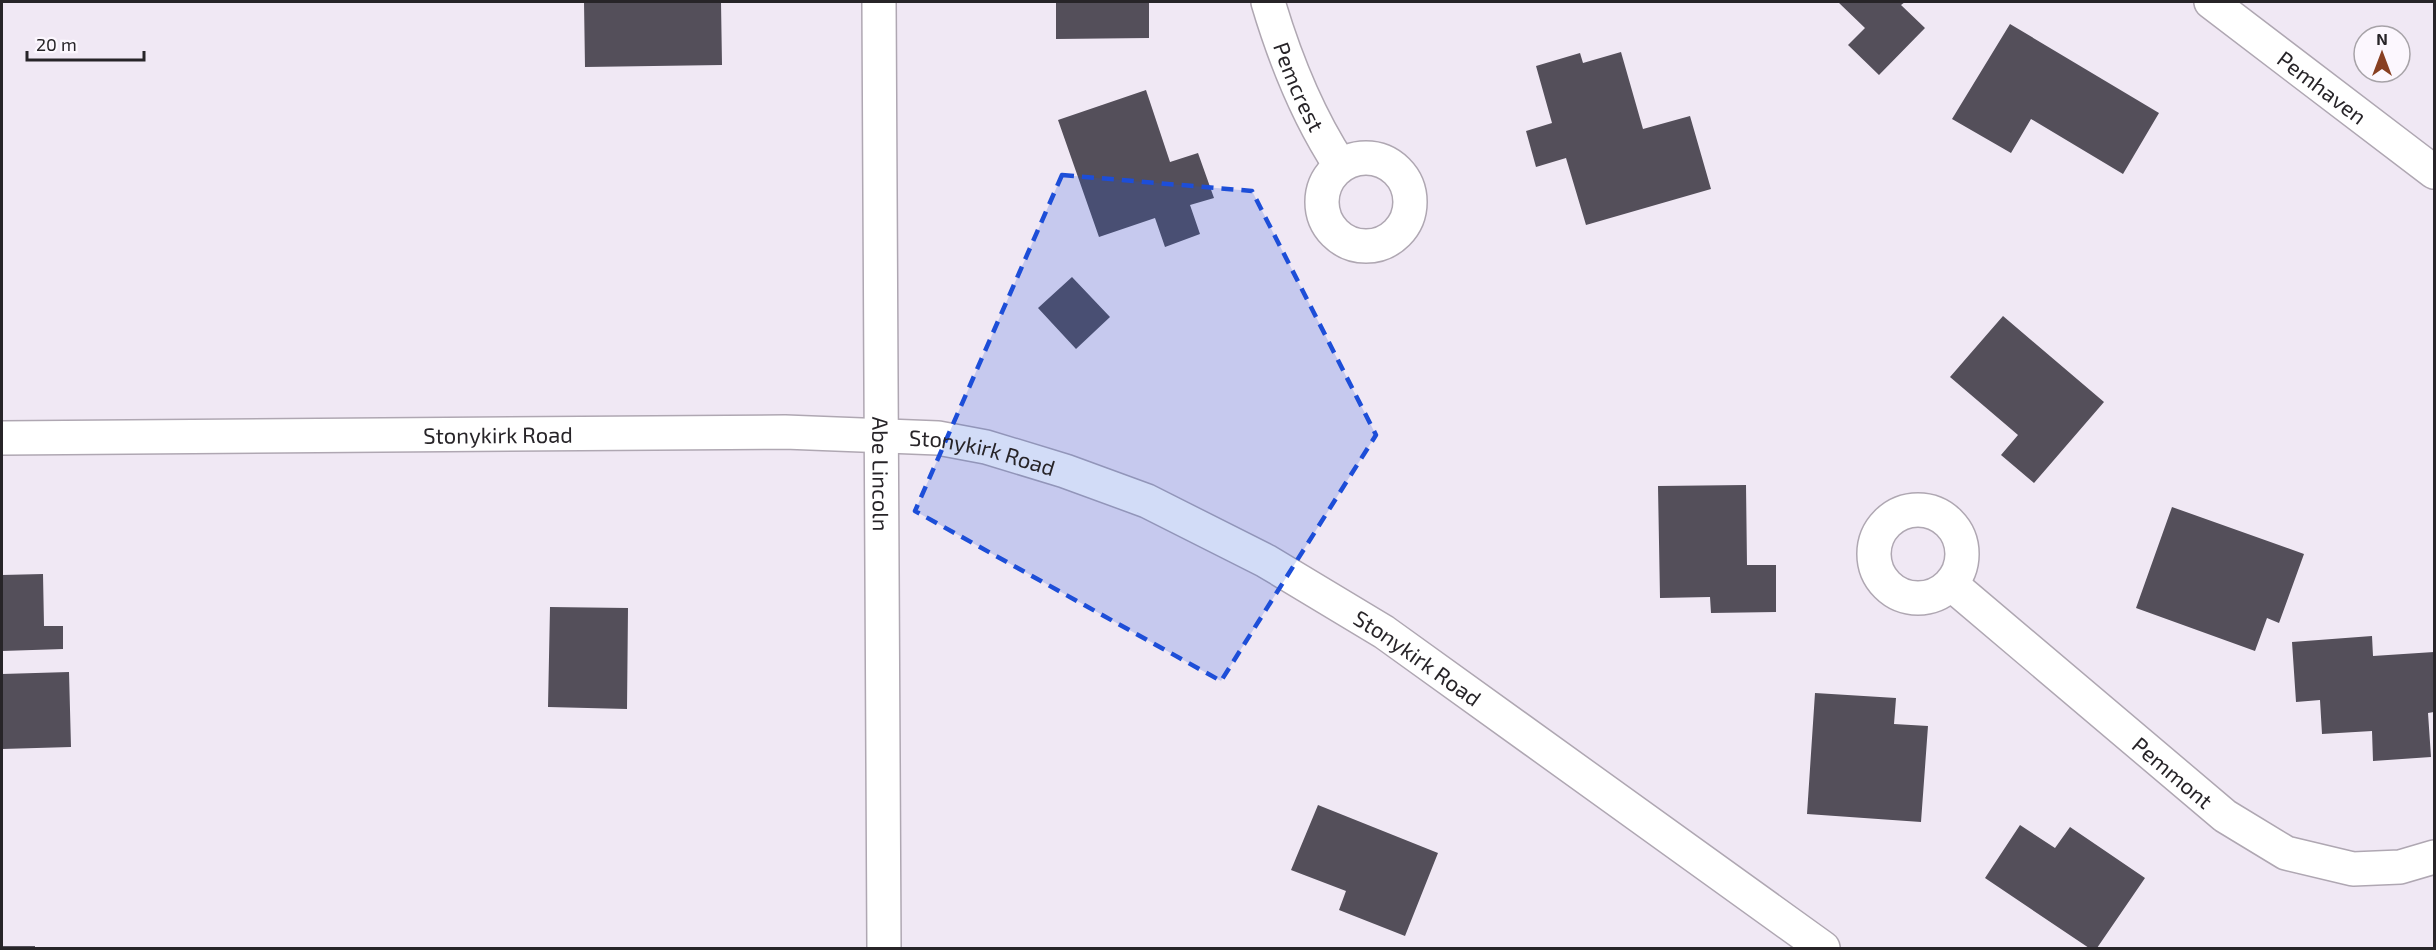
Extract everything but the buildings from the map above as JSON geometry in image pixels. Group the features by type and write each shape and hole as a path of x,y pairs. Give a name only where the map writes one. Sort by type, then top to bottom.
{"street":[{"name":"Abe Lincoln","path":"879,2 884,948"},
{"name":"Pemcrest","path":"1268,2 1280,42 1301,95 1327,146 1340,165"},
{"name":"Pemhaven","path":"2211,2 2434,172"},
{"name":"Stonykirk Road","path":"2,438 784,432 938,438 986,447 1065,471 1146,501 1266,561 1384,632 1823,948"},
{"name":"Pemmont","path":"1951,584 2225,816 2286,854 2354,869 2400,867 2434,857"}],"highlighted area":[{"path":"1062,175 1252,191 1376,435 1221,681 915,511"}]}
